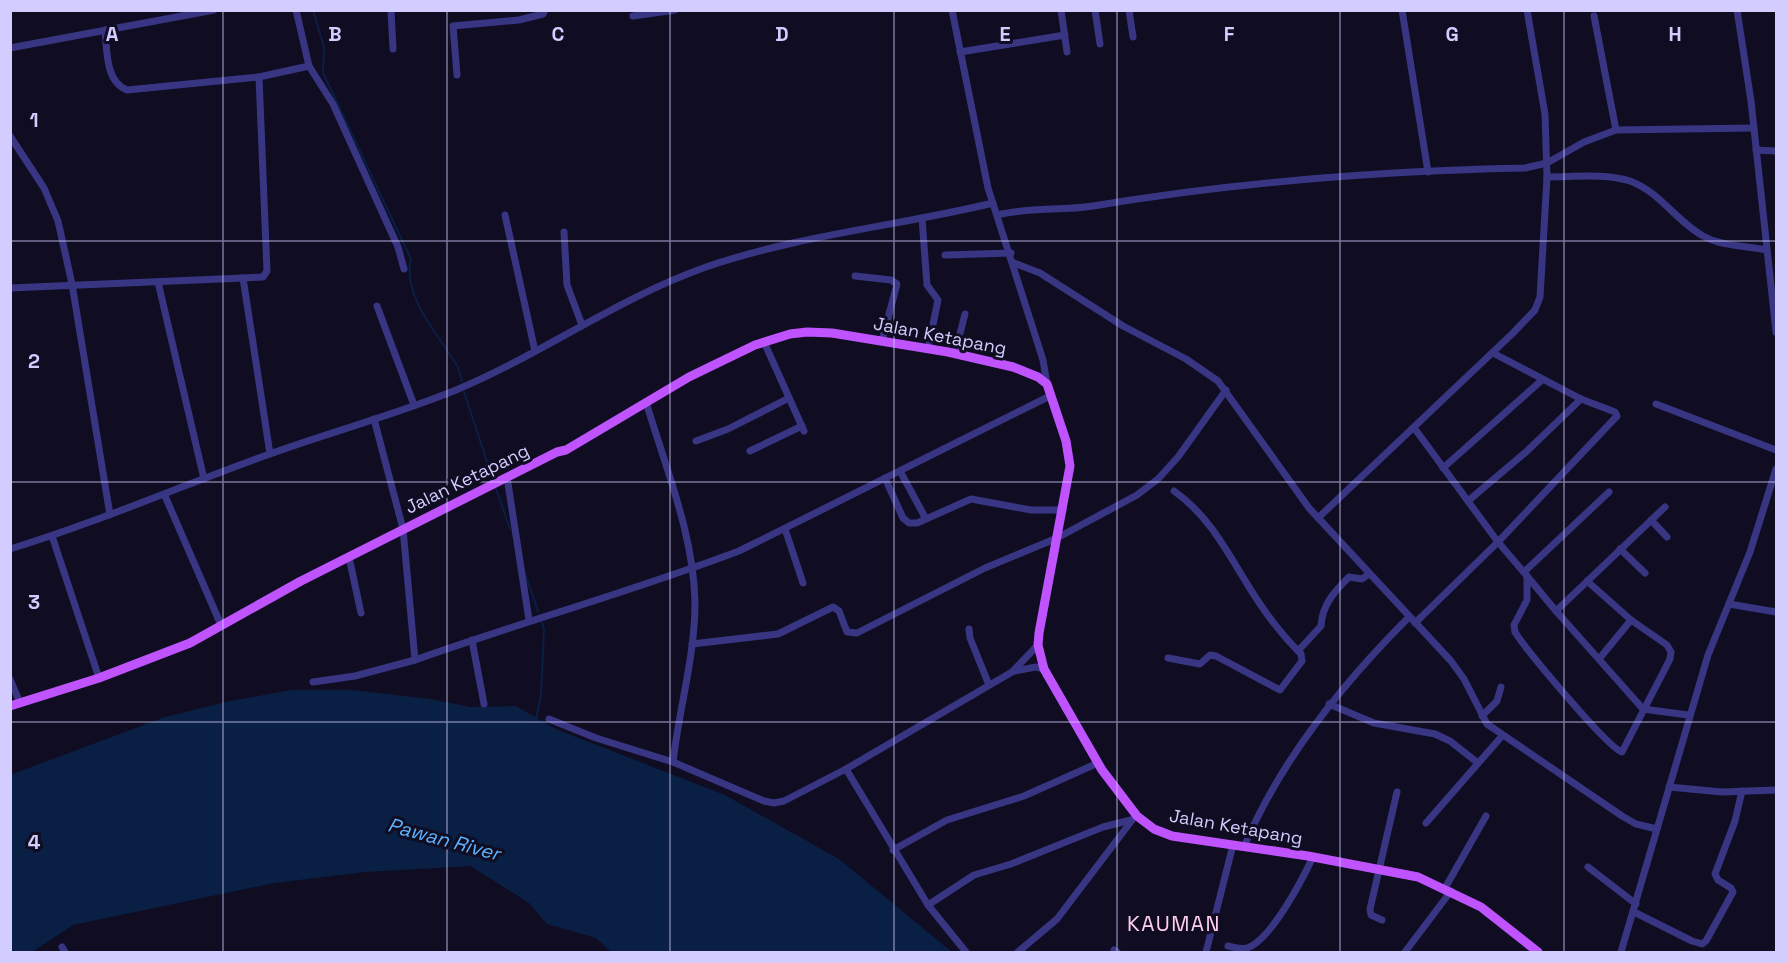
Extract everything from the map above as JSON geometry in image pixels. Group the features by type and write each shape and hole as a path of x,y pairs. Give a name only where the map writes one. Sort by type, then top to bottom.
{"main road":[{"name":"Jalan Ketapang","path":"15,704 99,678 164,654 349,556 561,451 689,377 764,342 807,332 882,341 955,353 1019,369 1038,377 1047,384 1069,453 1069,477 1038,645 1044,669 1098,763 1134,818 1172,836 1380,868 1418,877 1448,889 1481,907 1538,952"}],"street":[{"path":"10,48 214,10"},
{"path":"296,10 309,66 333,104 398,247 404,269"},
{"path":"392,10 393,49"},
{"path":"457,75 453,26 519,20 543,14 545,10"},
{"path":"633,16 675,10"},
{"path":"952,10 964,77 993,203 1011,253 1043,360 1047,384"},
{"path":"1061,10 1067,52"},
{"path":"1095,10 1100,44"},
{"path":"1129,10 1133,37"},
{"path":"1402,10 1428,172"},
{"path":"1318,518 1415,429 1530,316 1539,303 1547,177 1545,114 1527,10"},
{"path":"1737,10 1754,128 1776,333"},
{"path":"1594,16 1616,130"},
{"path":"105,30 114,80 127,90 259,77 309,66"},
{"path":"960,52 1065,35"},
{"path":"10,288 263,277 267,270 259,77"},
{"path":"997,215 1022,209 1082,207 1259,184 1428,172 1525,168 1547,163 1584,142 1616,130 1754,128"},
{"path":"10,136 47,195 58,221 72,284 110,515"},
{"path":"1756,150 1776,151"},
{"path":"1547,177 1604,177 1629,181 1648,190 1675,216 1704,236 1766,250"},
{"path":"10,549 165,496 270,454 454,390 664,284 727,260 779,246 993,203"},
{"path":"505,215 535,351"},
{"path":"922,218 927,285 938,300 928,349"},
{"path":"564,232 567,285 582,325"},
{"path":"945,255 1011,253"},
{"path":"1014,263 1032,268 1123,327 1181,355 1206,372 1226,390 1268,454 1318,518 1451,661 1464,679 1482,716 1491,728 1622,816 1636,824 1657,829"},
{"path":"855,276 891,280 897,284 882,341"},
{"path":"243,278 270,454"},
{"path":"158,282 204,479"},
{"path":"377,306 414,405"},
{"path":"955,353 965,314"},
{"path":"750,451 803,428 764,342"},
{"path":"1415,623 1498,542 1617,417 1615,412 1581,399 1493,353"},
{"path":"1443,468 1542,380"},
{"path":"692,644 778,634 833,607 839,611 847,632 852,635 986,568 1057,538 1137,495 1158,479 1179,457 1226,390"},
{"path":"314,682 355,676 415,660 580,603 692,569 785,529 1050,396"},
{"path":"696,441 728,429 789,398"},
{"path":"1468,501 1526,452 1581,399"},
{"path":"646,402 684,530 692,569 695,601 692,644 673,762"},
{"path":"1656,404 1776,450"},
{"path":"374,419 403,529 415,660"},
{"path":"1415,429 1498,542 1643,710 1688,715"},
{"path":"1621,952 1688,715 1708,655 1768,502 1776,469"},
{"path":"900,471 926,519"},
{"path":"507,477 529,620"},
{"path":"885,478 906,521 912,524 971,499 1031,510 1063,510"},
{"path":"1168,658 1200,664 1210,655 1216,656 1280,690 1300,664 1302,657 1261,606 1210,523 1192,504 1174,491"},
{"path":"1525,574 1609,492"},
{"path":"165,496 221,625"},
{"path":"1768,502 1776,506"},
{"path":"1556,611 1665,507"},
{"path":"1651,520 1667,537"},
{"path":"785,529 803,583"},
{"path":"52,536 99,678"},
{"path":"1620,549 1645,573"},
{"path":"349,556 362,613"},
{"path":"1298,651 1321,626 1321,613 1326,604 1349,577 1362,579 1369,574"},
{"path":"1525,574 1527,600 1514,625 1515,632 1619,752 1624,750 1670,659 1671,652 1667,645 1631,620 1587,581"},
{"path":"1729,604 1776,612"},
{"path":"1244,846 1271,792 1329,704 1364,662 1409,617"},
{"path":"1599,659 1631,620"},
{"path":"969,629 969,638 989,685"},
{"path":"472,640 484,704"},
{"path":"549,719 596,738 673,762 774,803 784,801 846,769 1012,672 1038,645"},
{"path":"1012,672 1036,667 1044,669"},
{"path":"10,679 15,704"},
{"path":"1482,716 1497,701 1501,687"},
{"path":"1329,704 1374,723 1436,734 1450,741 1478,763"},
{"path":"1426,823 1502,736"},
{"path":"893,850 947,820 1024,796 1098,763"},
{"path":"846,769 928,905 966,952"},
{"path":"1669,787 1703,791 1775,790"},
{"path":"1588,867 1635,908 1692,941 1702,944 1706,941 1732,892 1731,888 1718,880 1715,874 1735,821 1742,791"},
{"path":"1382,920 1371,915 1370,912 1396,792"},
{"path":"1405,952 1448,889 1486,816"},
{"path":"928,905 974,875 1011,864 1102,827 1134,818"},
{"path":"1018,952 1057,919 1134,818"},
{"path":"1206,952 1233,845"},
{"path":"1228,946 1245,948 1260,939 1298,888 1313,857"}],"water":[{"name":"Pawan River","path":"292,690 353,690 430,699 471,707 516,706 558,730 725,795 839,859 952,952 611,952 596,938 547,924 529,903 470,866 366,872 274,883 73,925 32,952 11,952 10,775 165,717 230,701"}],"waterway":[{"path":"313,10 324,47 323,73 411,259 410,273 417,301 432,329 458,367 462,381"},
{"path":"464,392 492,477"},
{"path":"496,489 510,529"},
{"path":"526,576 538,611"},
{"path":"536,720 541,695 544,629 542,622"}],"district":[{"name":"KAUMAN","path":"1174,924"}]}
